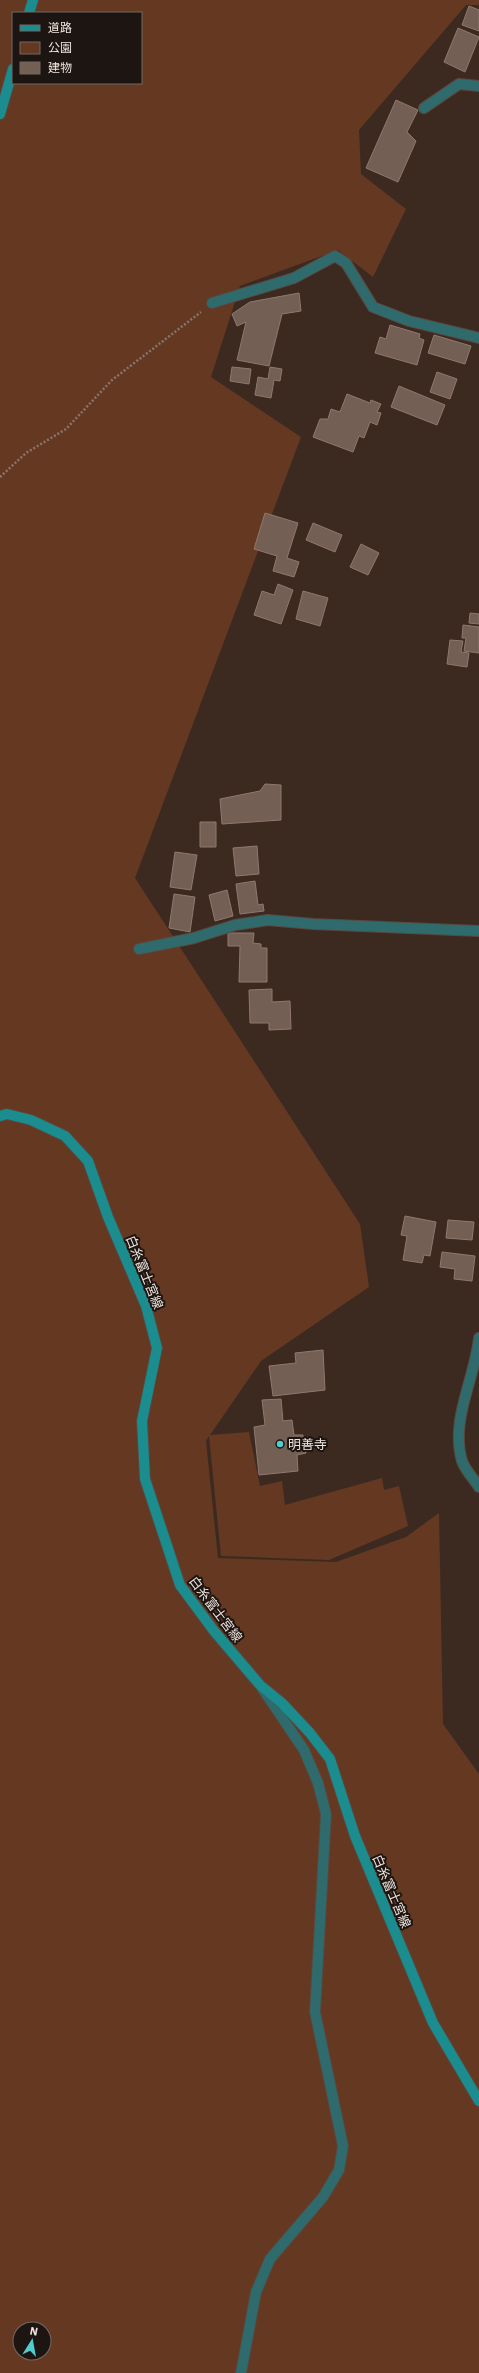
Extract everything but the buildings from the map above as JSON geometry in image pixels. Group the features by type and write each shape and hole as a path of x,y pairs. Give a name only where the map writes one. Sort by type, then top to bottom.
{"main road":[{"path":"29,12 33,0"},
{"path":"0,114 12,72"},
{"name":"白糸富士宮線","path":"0,1116 7,1114 31,1120 65,1136 88,1161 108,1217 146,1306 157,1348 142,1421 145,1479 180,1585 214,1631 260,1685 282,1703 310,1732 330,1759 355,1836 433,2022 479,2101"}],"street":[{"path":"424,108 460,84 479,86"},
{"path":"212,303 294,278 335,256 346,263 373,307 409,321 479,338"},
{"path":"139,949 194,938 235,925 268,920 479,931"},
{"path":"479,1338 478,1352 458,1429 462,1462 479,1487"},
{"path":"242,2373 256,2292 270,2259 323,2197 339,2170 342,2146 315,2012 326,1814 318,1784 304,1750 260,1685"}],"path":[{"path":"0,477 26,453 66,429 112,380 212,303"}],"green space":[{"path":"0,0 479,0 479,5 466,5 359,130 361,174 406,209 373,277 338,250 240,286 211,377 301,437 135,878 360,1224 369,1287 261,1361 210,1435 249,1432 260,1486 282,1481 285,1505 382,1478 384,1490 399,1486 408,1526 329,1560 221,1556 209,1436 206,1441 218,1558 336,1562 406,1537 439,1513 443,1724 479,1774 479,2373 0,2373"}],"place":[{"name":"明善寺","path":"280,1444"}]}
